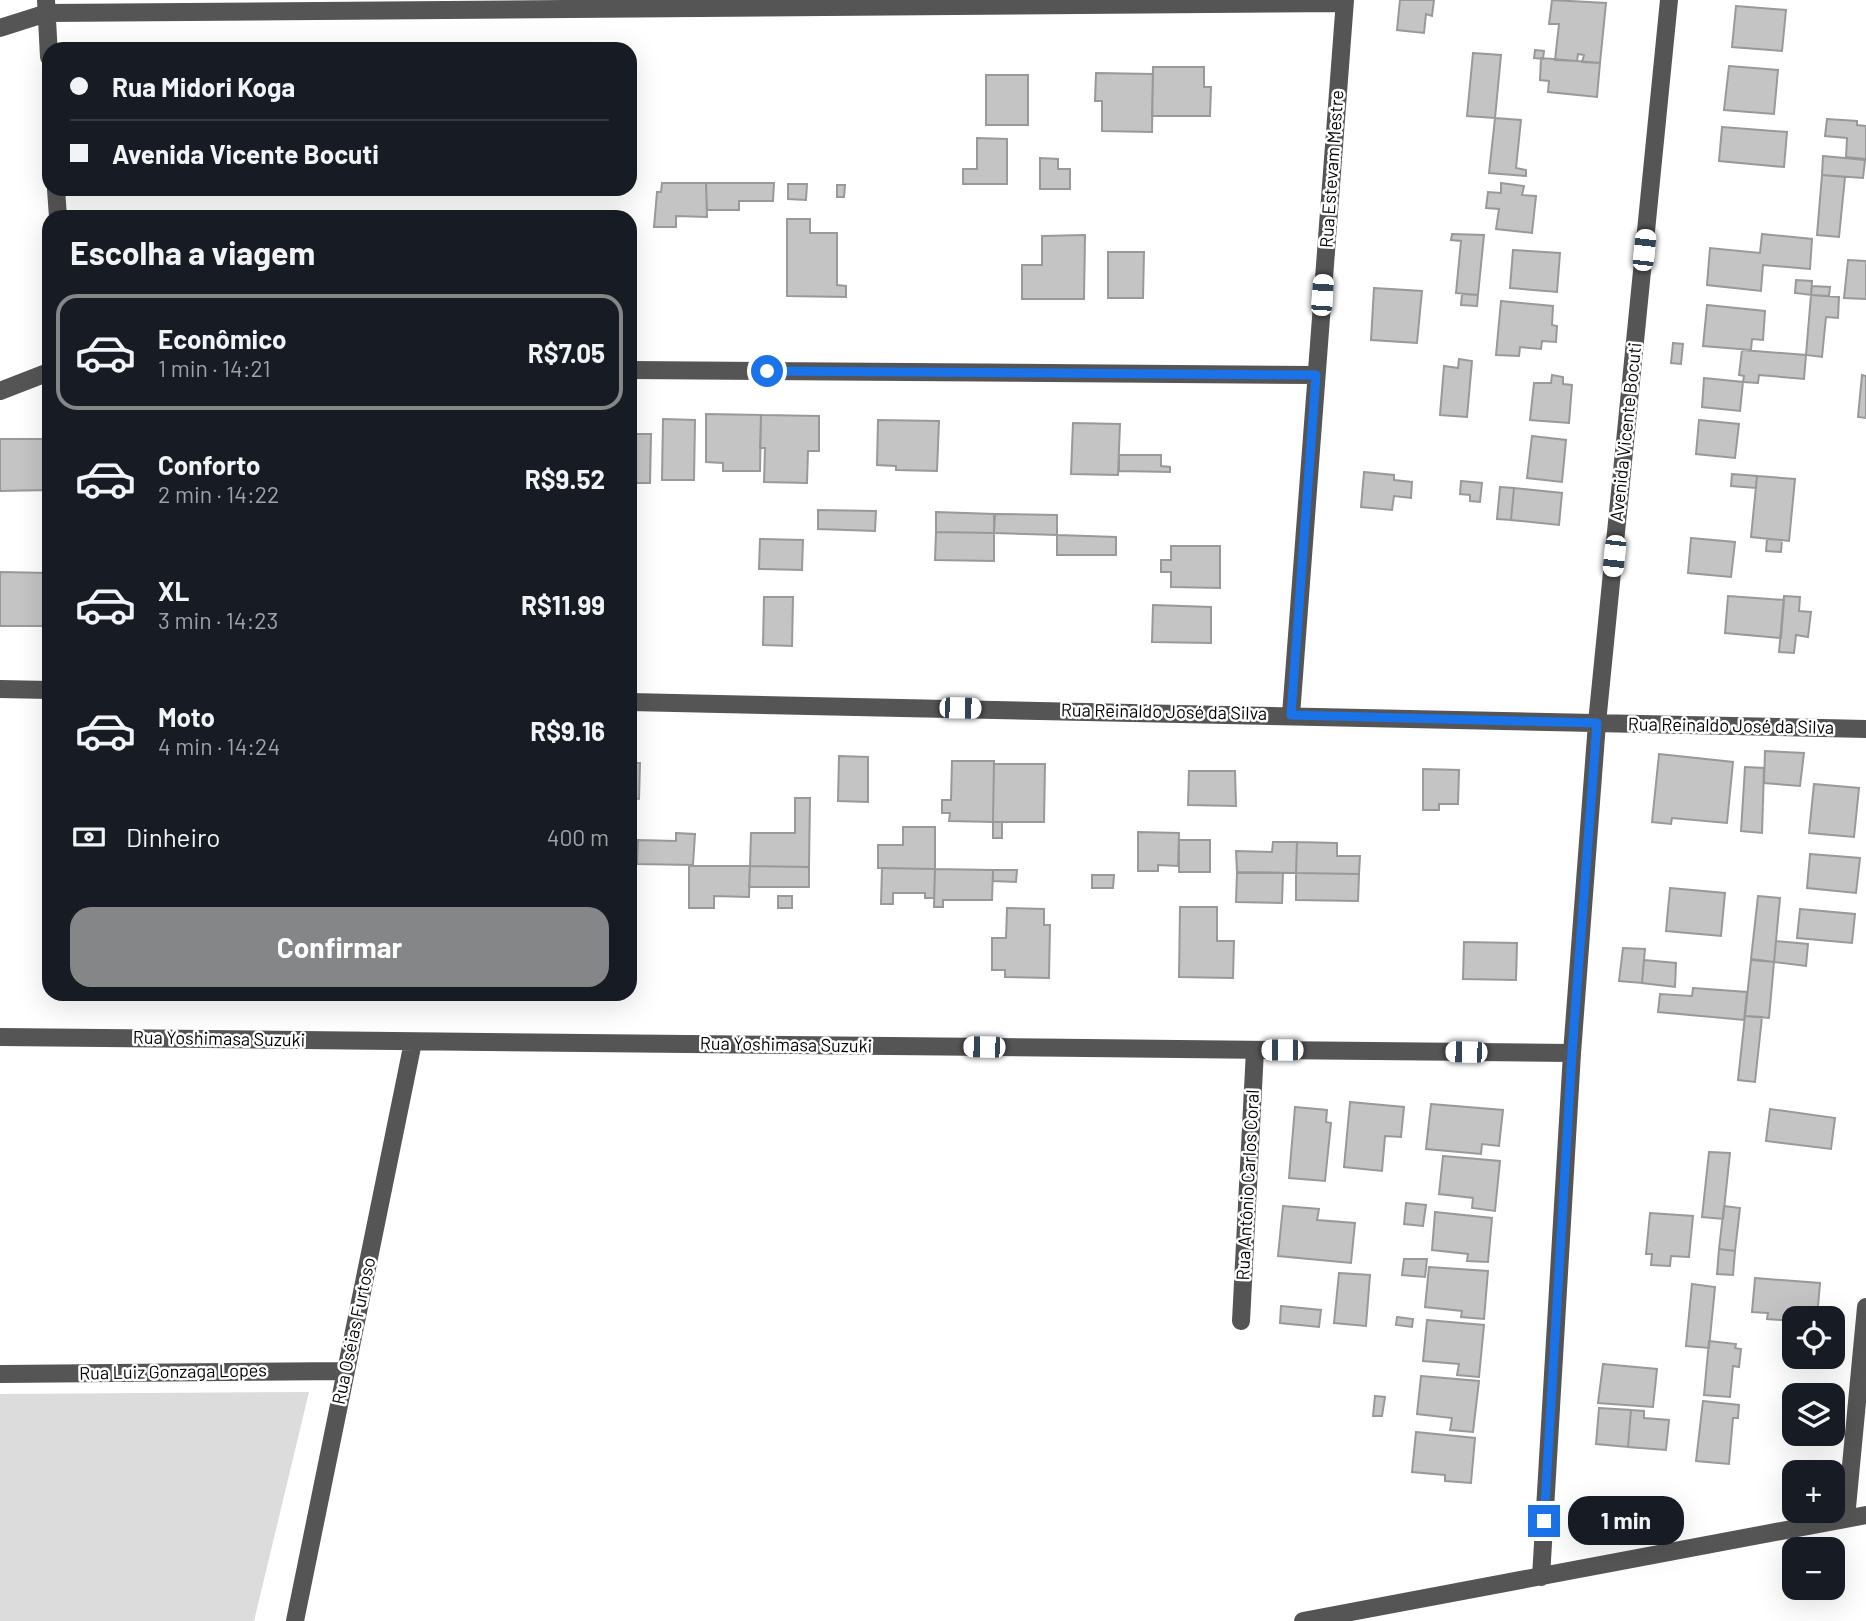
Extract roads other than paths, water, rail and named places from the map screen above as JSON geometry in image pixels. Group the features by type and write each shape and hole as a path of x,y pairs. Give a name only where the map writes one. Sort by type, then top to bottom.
{"street":[{"name":"Avenida Vicente Bocuti","path":"1541,1577 1572,1052 1597,723 1669,0"},
{"path":"0,29 46,6 1345,1"},
{"name":"Rua Estevam Mestre","path":"1291,715 1345,1"},
{"path":"46,6 48,42"},
{"path":"637,370 1316,375"},
{"path":"0,391 42,375"},
{"path":"0,689 42,690"},
{"name":"Rua Reinaldo José da Silva","path":"637,702 1866,729"},
{"name":"Rua Yoshimasa Suzuki","path":"0,1037 1572,1052"},
{"name":"Rua Oséias Furtoso","path":"295,1621 414,1042"},
{"name":"Rua Antônio Carlos Coral","path":"1241,1321 1255,1050"},
{"path":"1846,1518 1866,1307"},
{"name":"Rua Luiz Gonzaga Lopes","path":"0,1374 346,1371"},
{"path":"1303,1621 1866,1515"}]}
